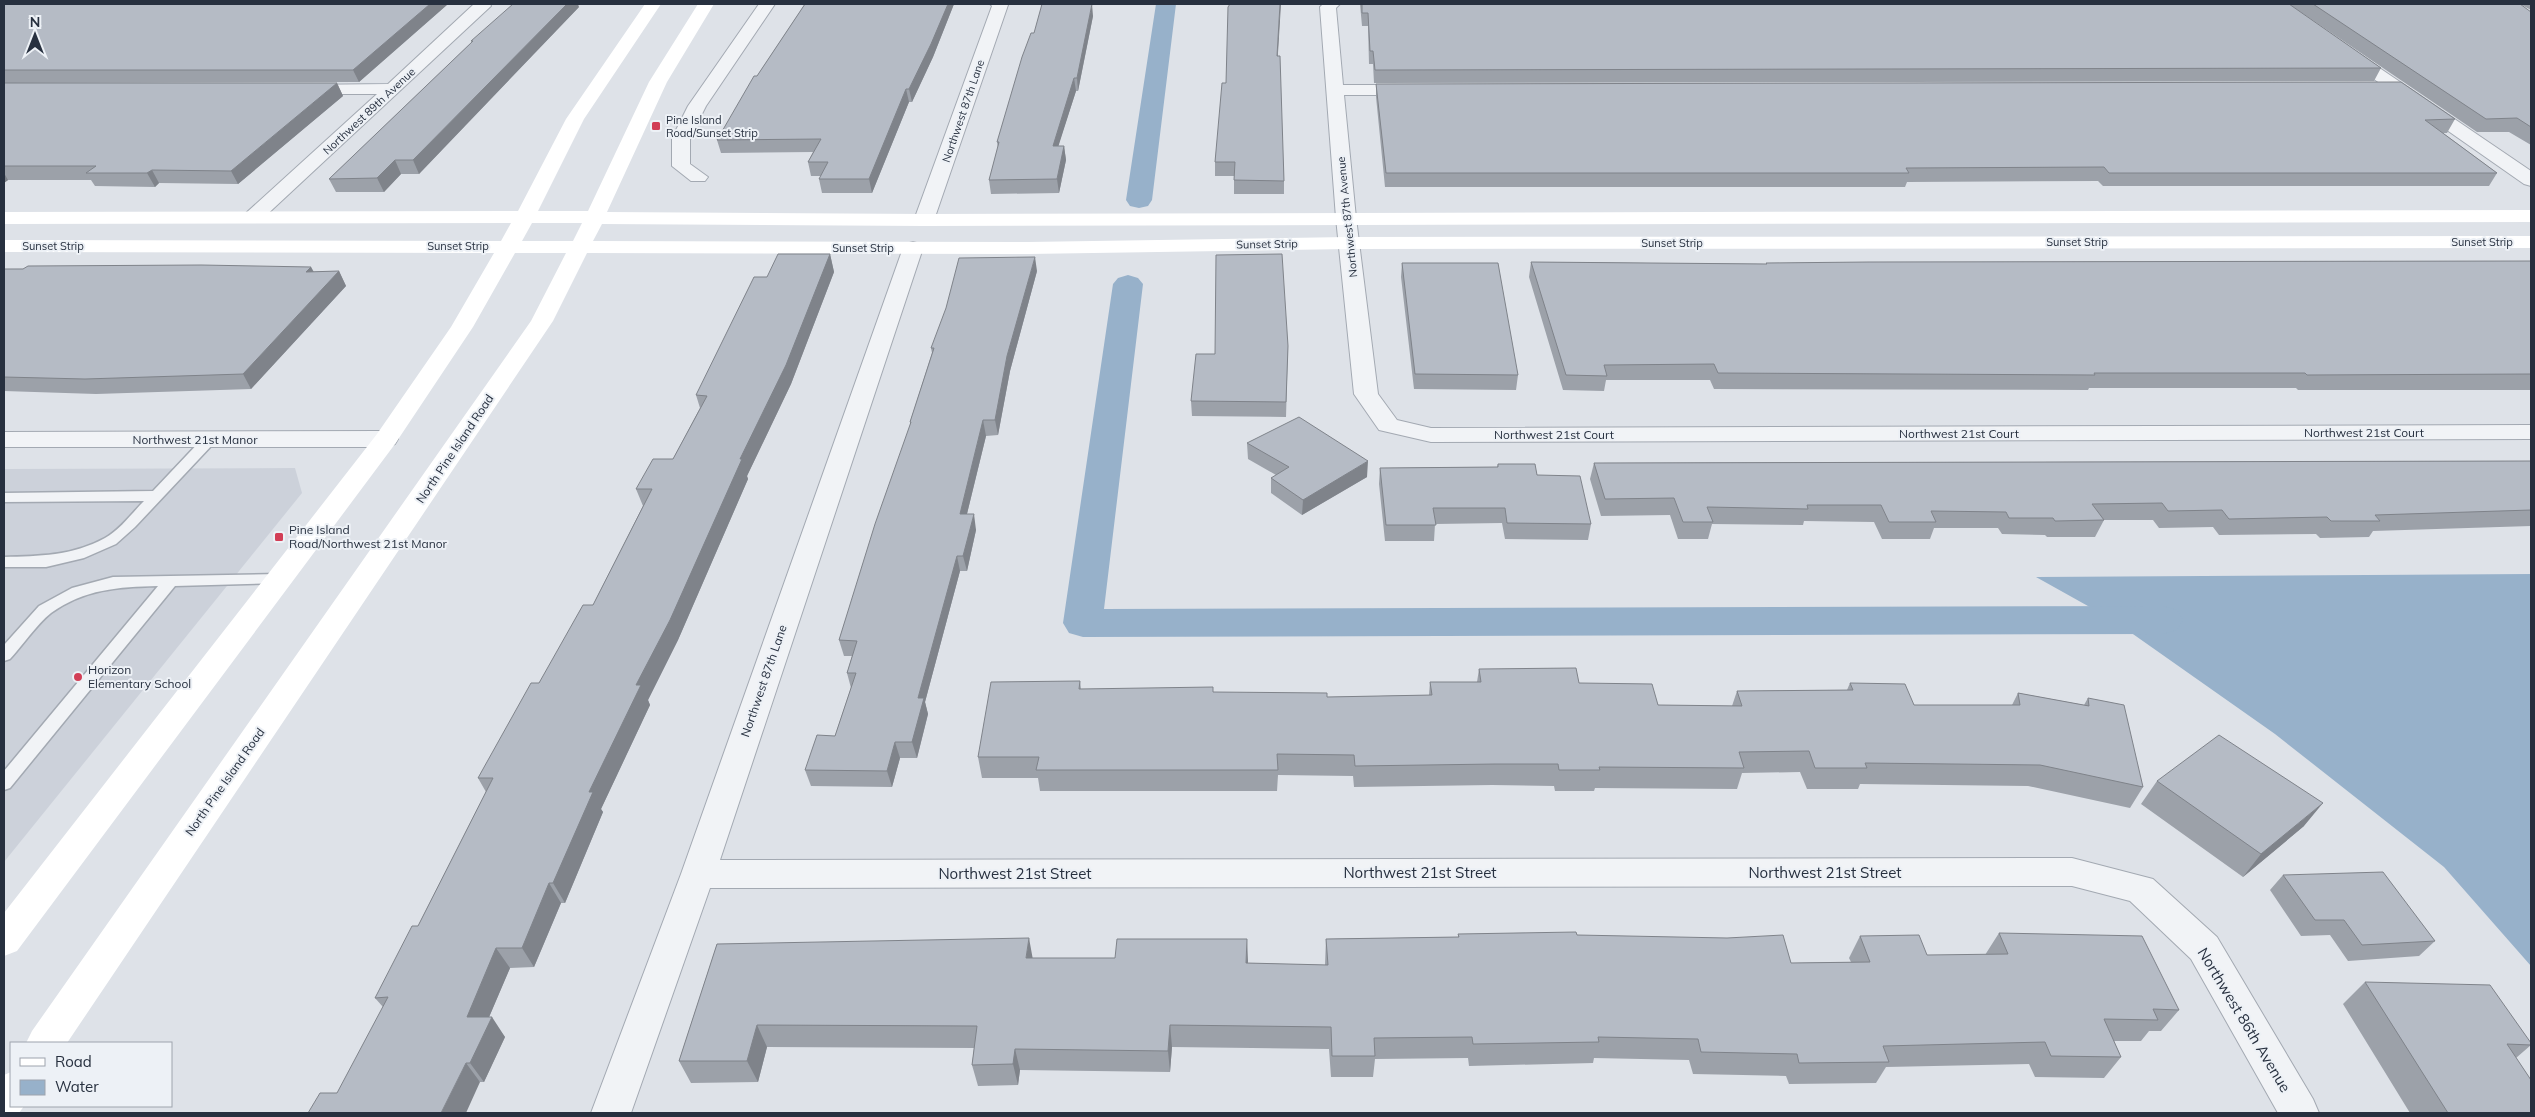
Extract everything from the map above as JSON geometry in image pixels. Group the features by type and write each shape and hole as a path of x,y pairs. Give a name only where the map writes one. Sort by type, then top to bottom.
{"street":[{"name":"Northwest 89th Avenue","path":"253,217 482,4"},
{"path":"7,931 386,439 462,327 525,217 575,119 653,4"},
{"name":"North Pine Island Road","path":"45,1042 475,421 542,321 581,246 658,82 706,4"},
{"path":"698,177 681,166 680,138 697,106 767,4"},
{"name":"Northwest 87th Lane","path":"924,220 997,14 1000,5 998,4"},
{"name":"Northwest 87th Avenue","path":"1332,4 1328,7 1348,243 1366,394 1388,425"},
{"path":"2334,43 2531,180"},
{"path":"2368,88 2398,88"},
{"path":"283,89 392,89"},
{"path":"1336,90 1435,90"},
{"name":"Sunset Strip","path":"4,218 595,217 924,220 2531,216"},
{"name":"Sunset Strip","path":"4,246 913,248 1348,243 2531,242"},
{"name":"Northwest 87th Lane","path":"611,1113 698,874 913,248"},
{"name":"Northwest 21st Court","path":"1388,425 1430,436 2531,432"},
{"name":"Northwest 21st Manor","path":"4,440 386,439"},
{"name":"Northwest 21st Street","path":"698,874 2072,872 2141,889"},
{"name":"Northwest 86th Avenue","path":"2141,889 2204,948 2299,1113"}],"lane":[{"path":"4,562 46,562 79,554 111,540 209,440"},
{"path":"4,496 156,496"},
{"path":"4,655 45,610 77,592 113,582 279,579"},
{"path":"4,783 171,581"}],"shaded area":[{"name":"Horizon Elementary School","path":"295,468 302,493 4,862 4,469"}],"water":[{"path":"2531,574 2531,966 2444,867 2275,734 2113,620 2036,577"}],"building":[{"path":"4,4 430,4 353,70 4,70"},
{"path":"513,4 567,4 413,160 395,160 377,178 329,179 473,41 471,41"},
{"path":"805,4 948,4 909,89 906,89 869,179 819,179 828,162 808,162 821,139 717,140 754,76 757,76"},
{"path":"1042,4 1092,4 1077,78 1074,78 1053,146 1064,146 1057,179 989,180 999,142 997,142 1022,57 1031,33 1034,33"},
{"path":"1230,4 1280,4 1277,56 1280,56 1284,181 1234,180 1235,162 1215,162 1222,83 1226,83 1228,7"},
{"path":"1362,4 2289,4 2381,68 1375,70 1373,51 1370,51 1368,13 1362,13"},
{"path":"2313,4 2520,4 2531,12 2531,127 2517,118 2486,119"},
{"path":"2401,82 2455,119 2425,120 2497,173 2109,173 2104,167 1906,168 1909,173 1386,173 1376,84"},
{"path":"4,83 337,83 231,171 152,170 147,173 86,173 96,166 4,166"},
{"path":"778,254 830,254 786,365 740,459 742,459 670,620 636,685 641,685 589,792 593,792 553,883 549,883 522,948 496,948 467,1017 492,1017 470,1063 466,1063 441,1113 308,1113 320,1093 337,1093 388,997 375,998 412,926 418,926 493,778 478,778 531,683 539,683 583,605 593,605 652,489 636,489 653,459 673,459 707,396 696,395 754,277 767,277"},
{"path":"1282,254 1288,346 1286,402 1191,401 1196,354 1215,354 1216,255"},
{"path":"1035,257 1007,356 995,420 983,420 960,514 974,514 963,556 957,556 918,698 924,698 912,742 895,742 887,771 805,770 817,735 835,736 856,673 847,673 857,641 839,640 875,524 911,422 934,348 931,348 946,308 959,258"},
{"path":"2531,261 2531,374 2307,375 2305,373 2094,373 2095,375 1718,373 1714,364 1604,365 1607,376 1566,375 1531,262 1767,264 1869,262"},
{"path":"1402,263 1498,263 1518,375 1415,374"},
{"path":"201,265 311,267 306,272 339,271 243,374 85,379 4,377 4,269 23,269 28,266"},
{"path":"1299,417 1368,461 1303,500 1271,478 1289,467 1247,443"},
{"path":"2531,461 2531,510 2375,515 2380,521 2331,521 2327,517 2229,519 2222,510 2168,511 2162,503 2092,504 2104,520 2055,521 2053,518 2009,518 2006,512 1931,511 1936,522 1889,522 1881,505 1807,505 1808,509 1707,507 1713,522 1683,522 1674,498 1605,499 1594,463"},
{"path":"1498,464 1535,464 1537,475 1580,476 1591,524 1507,523 1505,508 1433,508 1436,525 1386,525 1380,468 1498,467"},
{"path":"1576,668 1579,683 1652,684 1658,705 1742,706 1737,691 1853,690 1850,683 1905,684 1914,705 2020,705 2018,693 2089,706 2088,698 2124,705 2143,787 2040,765 1865,763 1867,768 1815,768 1809,751 1739,752 1744,768 1599,767 1600,770 1559,770 1558,764 1355,766 1354,755 1277,754 1278,770 1036,770 1039,757 978,757 991,682 1080,681 1079,689 1213,687 1213,692 1327,693 1327,697 1432,695 1430,682 1481,682 1479,669"},
{"path":"2219,735 2323,803 2261,854 2157,781"},
{"path":"2383,872 2435,941 2362,945 2344,920 2315,920 2283,875"},
{"path":"1576,932 1577,935 1727,938 1783,935 1791,963 1870,962 1860,936 1919,935 1927,955 2008,954 1999,933 2142,936 2179,1010 2153,1009 2158,1020 2104,1019 2121,1057 2051,1056 2045,1042 1883,1046 1889,1062 1799,1063 1797,1054 1701,1052 1698,1039 1598,1037 1599,1042 1473,1044 1472,1037 1374,1038 1375,1056 1332,1056 1331,1027 1170,1025 1168,1051 1015,1049 1013,1064 972,1065 977,1026 757,1025 747,1061 679,1061 717,944 1029,938 1026,958 1115,958 1117,939 1247,939 1246,963 1328,965 1326,939 1459,937 1458,934"},
{"path":"2365,982 2490,985 2531,1043 2531,1045 2507,1044 2531,1080 2531,1113 2448,1113"}],"waterway":[{"path":"1139,200 1166,4"},
{"path":"1128,284 1083,623 2163,620"}],"place":[{"name":"Pine Island Road/Sunset Strip","path":"656,126"},
{"name":"Pine Island Road/Northwest 21st Manor","path":"279,537"},
{"name":"Horizon Elementary School","path":"78,677"}]}
